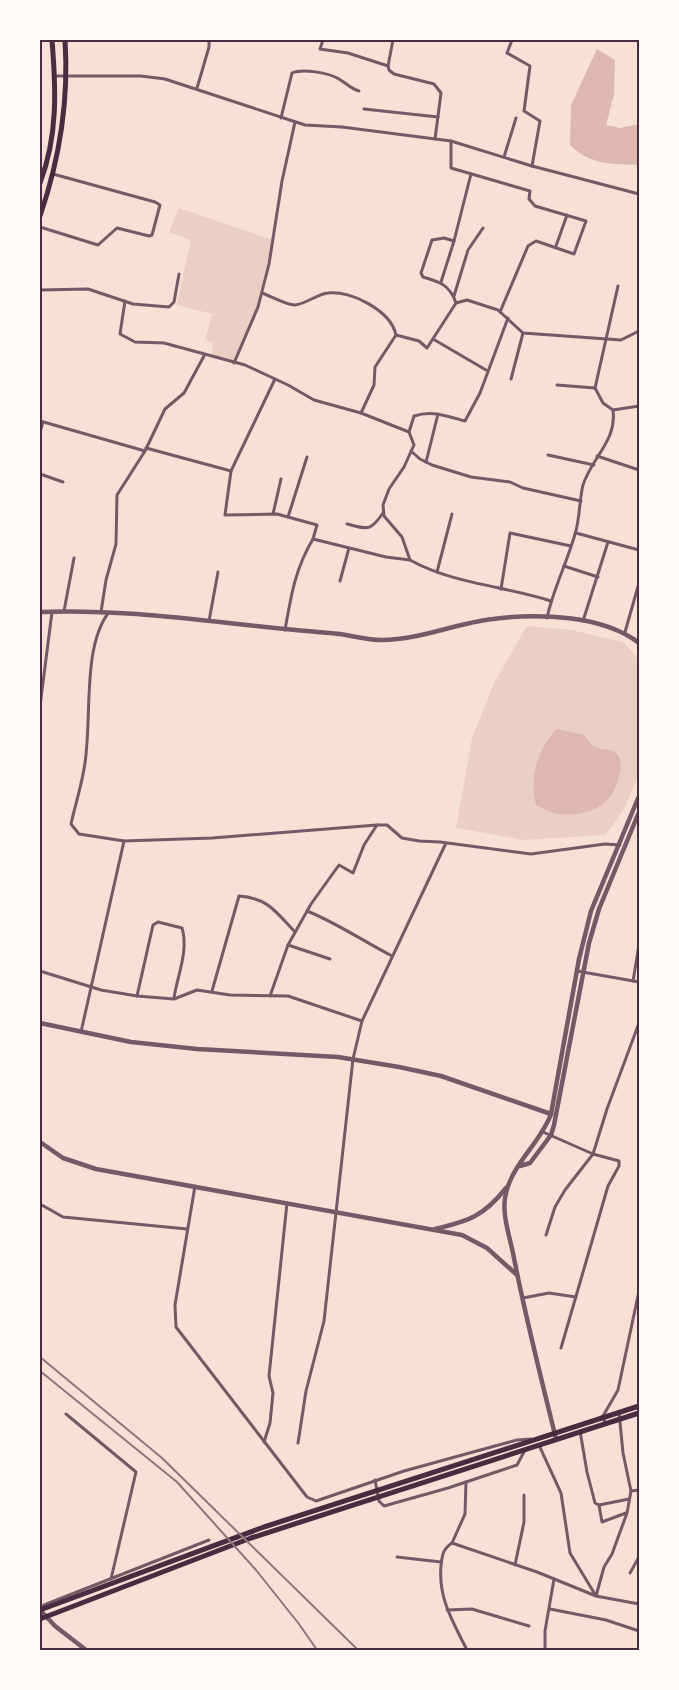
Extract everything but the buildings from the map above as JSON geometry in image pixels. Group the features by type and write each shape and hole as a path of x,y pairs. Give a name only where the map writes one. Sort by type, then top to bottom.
{"main road":[{"path":"40,183 48,161 56,100 52,40"},
{"path":"40,216 42,204 53,174 64,119 67,76 65,40"},
{"path":"40,1610 264,1527 603,1416 639,1406"},
{"path":"40,1619 251,1538 639,1413"}],"street":[{"path":"197,88 209,47 209,40"},
{"path":"323,40 320,49 348,53 388,66"},
{"path":"393,40 388,66 389,70 394,74 434,84 439,88 441,93 435,139"},
{"path":"512,40 507,53 530,66 524,111 540,121 532,166"},
{"path":"281,118 292,74 298,70 337,77 353,89 359,91"},
{"path":"54,76 141,76 165,79 197,88 295,122 452,141 532,166 639,194"},
{"path":"364,109 438,117"},
{"path":"504,157 516,118"},
{"path":"234,363 262,293 269,264 282,181 295,122"},
{"path":"452,141 451,168 530,191 529,199 535,206 586,221 574,254 556,246 536,241 528,246 500,312"},
{"path":"40,158 48,161"},
{"path":"40,227 98,245 117,228 149,236 152,235 161,210 160,205 155,202 53,174"},
{"path":"441,282 454,241 471,174"},
{"path":"556,246 566,215"},
{"path":"454,296 468,250 483,228"},
{"path":"454,241 444,238 432,240 421,273 423,277 441,282 449,288 456,303"},
{"path":"40,290 88,289 143,306 169,307 174,302 179,274"},
{"path":"618,286 595,388 603,403 613,410 639,406"},
{"path":"262,293 295,305 329,292 349,296 365,301 384,316 395,329 396,335 375,367 374,385 361,413"},
{"path":"396,335 419,341 426,348 456,303 467,300 498,310 523,333 621,340 638,333"},
{"path":"125,301 120,326 120,334 124,337 135,342 164,343 204,356 245,365 314,400 361,413 409,432"},
{"path":"410,560 402,537 384,516 383,505 389,489 414,445 409,432 414,416 423,413 438,414 464,420 480,393 486,370 508,318"},
{"path":"511,378 523,333"},
{"path":"433,339 486,370"},
{"path":"101,612 106,580 116,544 117,496 146,450 165,409 184,393 204,356"},
{"path":"275,379 230,471 225,515 273,514 317,525 313,539 300,561 292,587 285,630"},
{"path":"556,385 595,388"},
{"path":"547,618 551,601 576,533 584,485 597,456 612,434 615,423 613,410"},
{"path":"426,462 438,414"},
{"path":"40,432 41,421 230,471"},
{"path":"411,451 426,462 471,477 510,482 523,488 581,501"},
{"path":"548,455 594,465"},
{"path":"597,456 639,470"},
{"path":"288,517 306,457"},
{"path":"40,474 64,482"},
{"path":"273,514 280,479"},
{"path":"346,524 369,528 374,526 384,512"},
{"path":"436,572 452,514"},
{"path":"501,588 510,533 571,546"},
{"path":"576,533 639,550"},
{"path":"313,539 386,557 410,560 436,572 534,595 551,601"},
{"path":"583,621 608,542"},
{"path":"340,581 349,548"},
{"path":"64,611 74,558"},
{"path":"564,566 598,577"},
{"path":"209,621 218,572"},
{"path":"625,632 639,583"},
{"path":"40,706 52,611"},
{"path":"40,612 110,612 353,635 381,640 402,638 493,619 547,618 604,624 625,632 639,643"},
{"path":"110,612 97,633 92,659 84,769 71,824 80,834 124,841 212,838 377,825 387,826 402,838 531,854 618,844 624,848"},
{"path":"431,1230 466,1222 496,1200 509,1185 543,1132 551,1114 591,911 639,796"},
{"path":"520,1166 530,1163 551,1135 565,1072 580,971 599,909 639,812"},
{"path":"270,996 288,945 307,911 339,864 353,873 364,845 377,825"},
{"path":"81,1032 124,841"},
{"path":"298,1443 306,1391 324,1321 353,1059 362,1021 446,843"},
{"path":"212,991 239,896 256,898 269,904 295,932"},
{"path":"307,911 335,922 363,941 392,956"},
{"path":"137,996 153,925 158,922 182,928 184,933 183,954 174,999"},
{"path":"288,945 330,959"},
{"path":"633,982 639,945"},
{"path":"40,971 92,987 137,996 174,999 197,990 230,995 288,996 362,1021"},
{"path":"580,971 639,982"},
{"path":"40,1023 131,1042 197,1049 353,1059 441,1076 551,1114"},
{"path":"546,1235 555,1207 565,1190 593,1154 607,1109 639,1023"},
{"path":"543,1132 619,1163 608,1186 561,1348"},
{"path":"40,1142 63,1158 96,1169 462,1235 487,1248 517,1275"},
{"path":"509,1185 505,1211 517,1275 556,1439"},
{"path":"195,1186 175,1305 176,1327 307,1497 316,1501 375,1480 517,1440 536,1438"},
{"path":"264,1442 270,1423 273,1393 269,1366 287,1203"},
{"path":"40,1204 64,1217 187,1229"},
{"path":"605,1423 603,1416 618,1390 639,1291"},
{"path":"523,1298 549,1293 576,1297"},
{"path":"596,1596 604,1567 612,1554 627,1513 631,1491 622,1453 619,1412"},
{"path":"66,1414 136,1472 111,1579"},
{"path":"580,1431 587,1472 595,1503 599,1505 602,1522 627,1513"},
{"path":"539,1445 561,1493 570,1553 596,1596"},
{"path":"375,1480 379,1501 384,1506 517,1465 525,1450"},
{"path":"466,1482 465,1514 452,1543 444,1549 441,1562 442,1598 467,1650"},
{"path":"631,1491 639,1490"},
{"path":"516,1566 524,1522 524,1495"},
{"path":"599,1505 629,1499"},
{"path":"86,1650 46,1618 40,1610 44,1604 209,1540"},
{"path":"452,1543 596,1596 639,1604"},
{"path":"397,1557 441,1562"},
{"path":"630,1573 639,1557"},
{"path":"545,1650 545,1631 554,1579"},
{"path":"447,1610 472,1609 529,1626"},
{"path":"550,1609 606,1620 639,1631"}],"shaded area":[{"path":"597,49 615,60 614,94 606,125 620,128 639,124 639,165 611,164 594,160 578,152 570,145 571,105"},
{"path":"179,208 273,240 258,307 234,363 211,357 213,343 205,340 212,314 177,305 190,244 190,240 169,232"},
{"path":"527,626 572,630 623,642 639,659 639,775 623,811 606,835 524,840 456,828 472,738 495,681"},
{"path":"556,729 585,735 592,745 614,751 619,757 621,770 613,792 608,799 594,809 567,815 549,812 536,805 534,775 536,765 549,738"}],"railway":[{"path":"40,1357 162,1458 358,1650"},
{"path":"40,1371 177,1482 256,1570 317,1650"}]}
